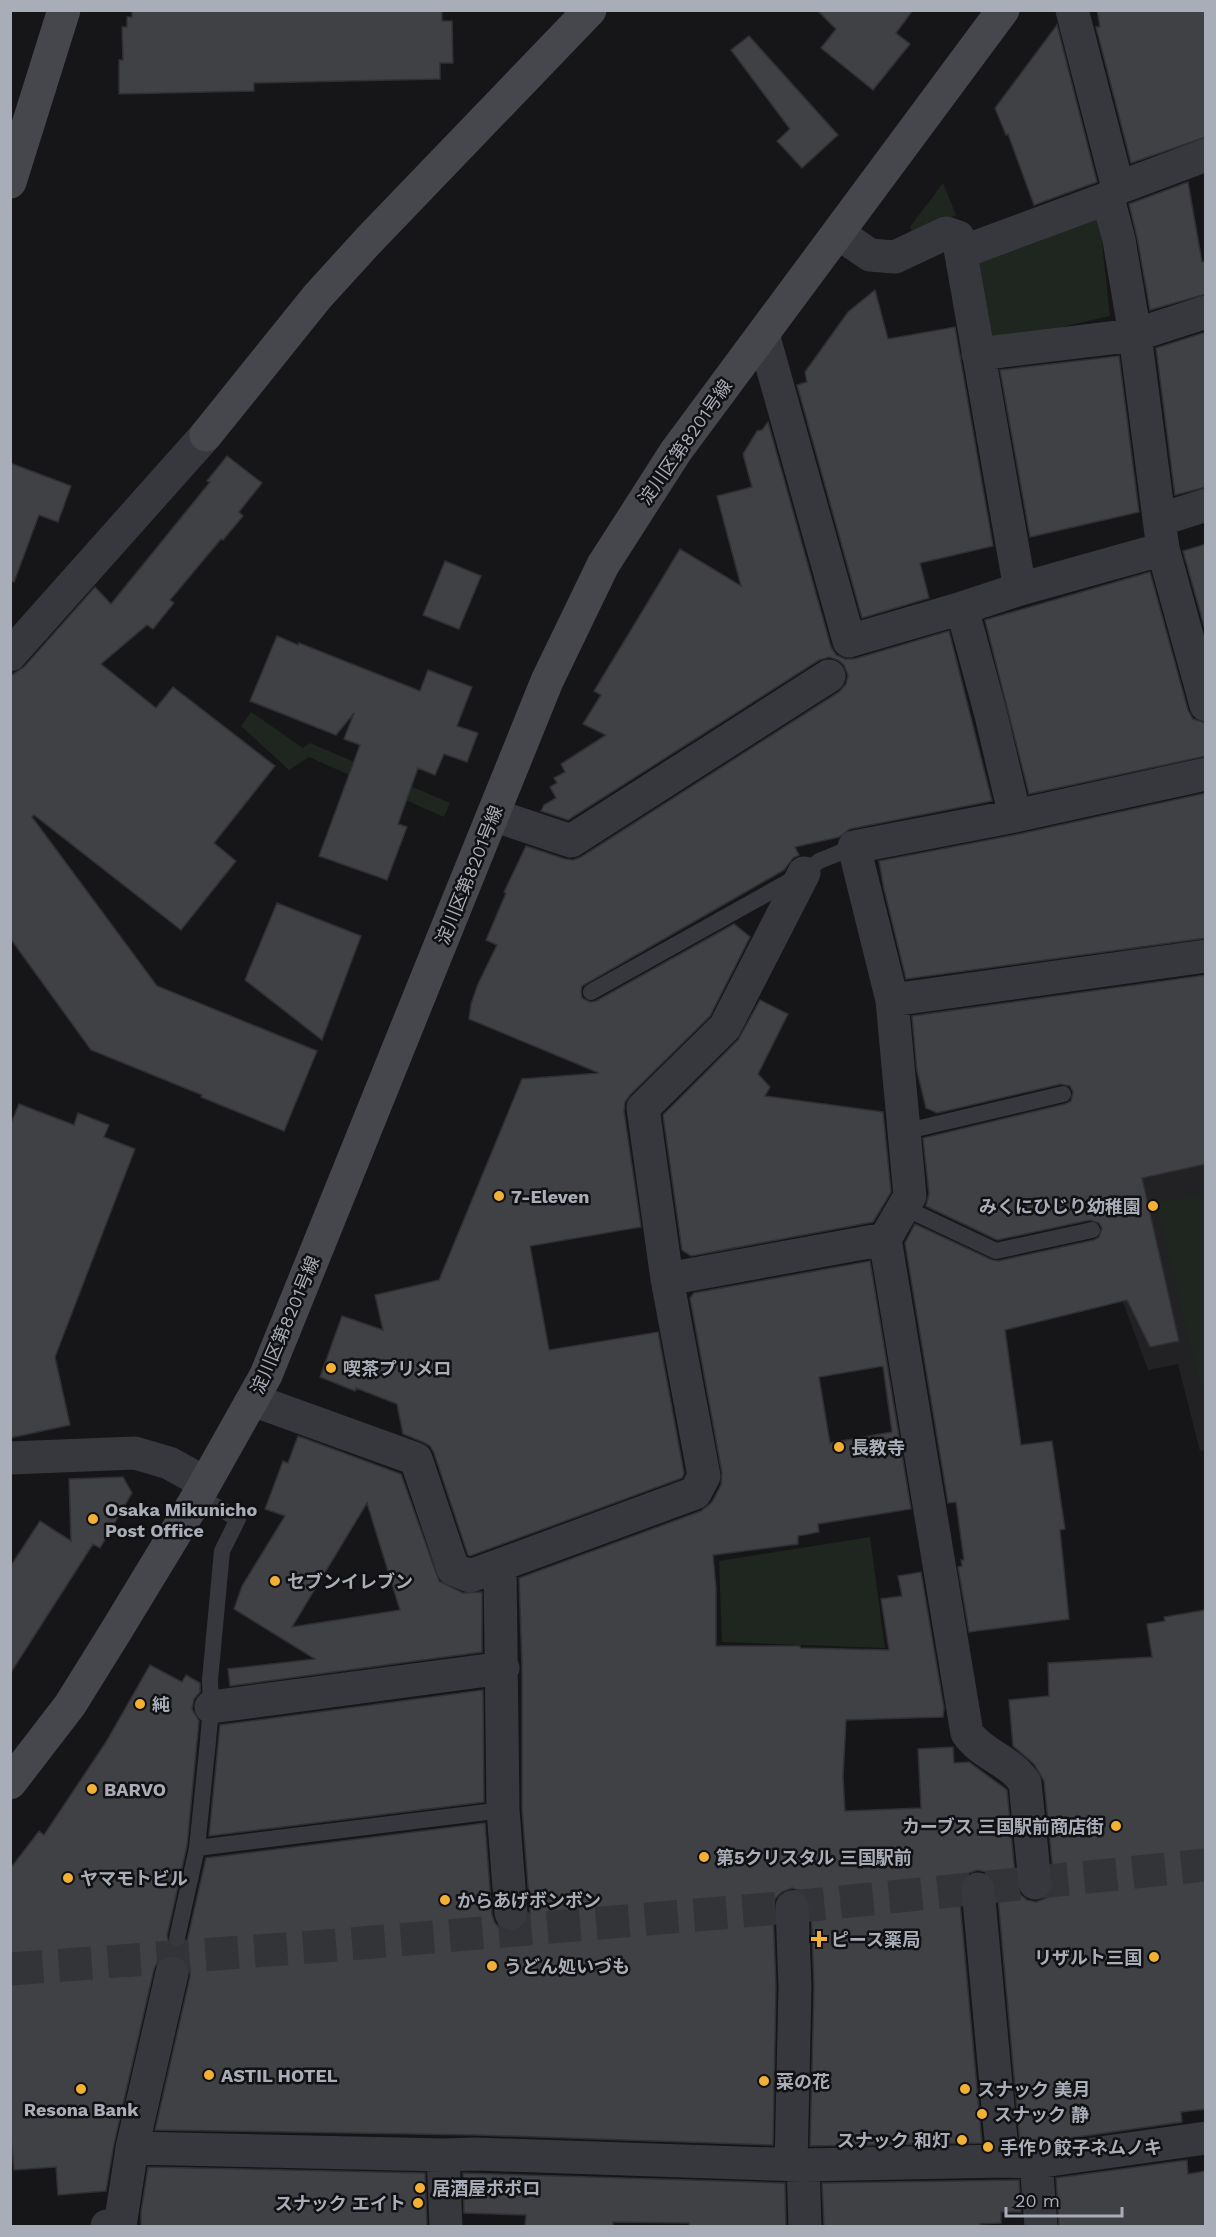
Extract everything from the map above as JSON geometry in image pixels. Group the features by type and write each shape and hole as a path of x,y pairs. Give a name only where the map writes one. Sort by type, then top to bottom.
{"street":[{"path":"10,182 64,10"},
{"path":"10,655 206,435 317,297 443,161 590,10"},
{"name":"淀川区第8201号線","path":"10,1783 70,1705 201,1490 266,1375 547,681 603,565 676,451 1003,10"},
{"path":"1072,10 1113,193 1135,335 1161,534 1206,705"},
{"path":"962,252 1206,155"},
{"path":"837,234 870,255 895,257 946,234 958,237 1020,589"},
{"path":"978,354 1135,335 1206,312"},
{"path":"763,334 849,641 1020,589 1161,534 1206,505"},
{"path":"962,608 992,715 1015,816"},
{"path":"493,815 571,841 829,676"},
{"path":"1035,1883 1025,1783 1020,1774 974,1743 967,1733 885,1239 910,1196 892,1000 854,847 1015,816 1206,774"},
{"path":"253,1400 416,1459 453,1569 470,1575 500,1566 695,1493 704,1476 667,1279 643,1108 725,1027 804,873"},
{"path":"892,1000 1206,956"},
{"path":"667,1279 885,1239"},
{"path":"10,1458 135,1453 169,1463 201,1490"},
{"path":"500,1566 503,1810 511,1913"},
{"path":"211,1707 503,1668"},
{"path":"978,1889 1003,2161"},
{"path":"792,1907 797,2165 805,2226"},
{"path":"107,2226 120,2226 132,2148 172,1973"},
{"path":"132,2148 475,2154 797,2165 1036,2162 1206,2138"},
{"path":"443,2155 446,2226"},
{"path":"1036,2162 1041,2226"}],"lane":[{"path":"591,992 804,873 819,861 854,847"},
{"path":"903,1132 1063,1094"},
{"path":"905,1208 996,1251 1092,1230"},
{"path":"177,1938 197,1848 211,1707 210,1680 222,1551 238,1519 201,1490"},
{"path":"197,1848 503,1810"}],"shaded area":[{"path":"943,183 956,215 914,235 910,227"},
{"path":"1099,215 1110,316 988,344 973,264"},
{"path":"251,712 303,748 310,743 450,803 444,817 309,757 289,770 241,726"},
{"name":"みくにひじり幼稚園","path":"1205,1083 1205,1450 1200,1451 1178,1364 1148,1370 1123,1302 1078,1110"},
{"path":"1190,1196 1205,1199 1206,1387 1201,1388 1156,1203"},
{"path":"870,1537 885,1648 722,1642 719,1561"}],"building":[{"path":"437,10 442,12 442,21 452,21 453,63 440,63 440,79 254,83 254,91 119,94 119,60 123,60 122,27 127,27 127,17 132,17 132,11"},
{"path":"817,10 913,10 896,33 910,44 873,90 821,48 836,29"},
{"path":"1097,10 1206,10 1206,137 1131,163 1096,27 1100,27"},
{"path":"1057,25 1097,182 1034,205 1008,134 1006,135 995,108"},
{"path":"749,36 838,135 802,168 777,141 790,129 731,50"},
{"path":"1188,182 1202,262 1206,261 1206,294 1150,310 1129,204"},
{"path":"875,290 888,339 955,327 993,546 920,563 929,598 862,618 797,385 807,382 805,372 848,312"},
{"path":"1206,332 1206,487 1175,495 1156,348"},
{"path":"1119,356 1139,512 1030,537 1000,370"},
{"path":"768,422 831,647 836,655 845,659 854,659 949,631 992,801 850,829 839,837 795,847 799,855 793,858 784,870 582,986 582,998 590,1002 596,1001 734,924 750,937 710,1016 625,1102 624,1111 641,1227 530,1246 549,1350 658,1332 684,1473 682,1478 470,1556 434,1453 430,1446 403,1434 397,1404 320,1377 342,1316 383,1330 375,1295 439,1280 522,1079 599,1073 469,1019 478,984 497,945 486,940 506,893 504,892 526,846 565,859 573,860 581,857 839,692 846,684 848,675 844,665 829,657 819,660 568,820 541,811 544,805 556,798 550,787 557,783 554,778 565,772 561,764 606,735 583,724 601,695 594,691 680,549 741,586 717,496 752,487 743,454 757,431 762,430"},
{"path":"227,456 262,483 239,512 243,516 170,600 174,603 153,629 147,625 101,664 156,708 173,687 275,766 214,843 236,861 181,930 34,815 32,817 157,986 317,1051 284,1131 91,1050 10,938 10,676 24,667 95,587 111,604 210,482 207,481"},
{"path":"10,463 71,486 58,522 39,515 14,582 10,581"},
{"path":"1206,544 1206,633 1183,551"},
{"path":"445,561 481,576 459,629 423,615"},
{"path":"1150,572 1188,710 1193,719 1206,723 1206,756 1029,794 985,620"},
{"path":"277,636 420,691 428,670 472,687 457,726 478,733 467,762 444,754 435,775 418,768 398,824 407,827 387,880 319,856 360,745 344,739 354,713 336,735 250,701"},
{"path":"1206,793 1206,938 906,979 879,861 1019,834"},
{"path":"277,903 361,936 322,1040 245,980"},
{"path":"1206,975 1206,1164 1142,1178 1179,1341 1150,1347 1127,1300 1005,1330 1021,1445 1052,1441 1065,1529 1060,1530 1069,1619 969,1632 958,1567 962,1566 961,1560 964,1560 956,1502 948,1503 905,1243 915,1224 998,1261 1094,1240 1099,1237 1102,1228 1099,1223 1090,1220 997,1240 926,1206 929,1194 923,1138 1065,1104 1071,1101 1073,1092 1070,1086 1061,1084 937,1113 926,1108 917,1071 912,1016"},
{"path":"760,1000 788,1014 758,1074 770,1087 765,1096 883,1112 891,1192 873,1222 691,1256 682,1250 663,1115 738,1040"},
{"path":"19,1104 74,1125 78,1113 109,1125 104,1137 135,1149 55,1357 70,1425 10,1438 10,1126"},
{"path":"870,1261 911,1509 818,1524 819,1532 798,1536 798,1544 713,1555 716,1588 716,1646 800,1646 800,1648 889,1650 881,1599 902,1596 898,1576 921,1572 944,1708 943,1717 846,1720 843,1777 845,1811 921,1808 918,1749 953,1747 954,1763 969,1762 1007,1790 1016,1885 1020,1894 1027,1900 1036,1902 1046,1898 1052,1891 1054,1882 1044,1781 1034,1764 1013,1746 1009,1700 1049,1696 1048,1663 1152,1657 1147,1624 1165,1621 1164,1617 1206,1610 1206,2109 1181,2112 1182,2122 1035,2143 1020,2143 997,1887 993,1878 986,1872 977,1870 967,1874 961,1882 959,1891 982,2143 810,2146 814,1987 811,1906 801,1891 792,1888 782,1892 775,1899 773,1908 776,1987 773,2145 476,2135 155,2130 190,1977 190,1968 185,1960 176,1955 167,1955 159,1960 154,1969 114,2144 106,2191 58,2195 56,2167 14,2170 10,2127 10,1869 39,1831 44,1835 106,1742 150,1665 182,1682 186,1675 200,1683 200,1692 194,1699 192,1709 199,1721 187,1846 167,1936 170,1946 181,1948 187,1941 206,1858 485,1823 492,1915 495,1923 502,1930 512,1932 521,1929 528,1922 530,1912 522,1809 522,1666 519,1578 701,1511 712,1502 721,1485 722,1473 690,1298 694,1293","holes":["883,1366 892,1432 830,1443 819,1377"]},
{"path":"298,1436 401,1474 439,1581 463,1593 482,1592 482,1652 230,1686 228,1669 315,1659 234,1609 242,1586 285,1516 265,1509 283,1461 288,1463","holes":["367,1503 400,1610 292,1627"]},
{"path":"123,1477 132,1493 100,1548 93,1544 10,1674 10,1567 40,1521 71,1541 69,1479"},
{"path":"483,1690 484,1802 209,1836 220,1725"},
{"path":"1187,2160 1188,2174 1206,2171 1206,2226 1059,2226 1056,2178"},
{"path":"148,2167 425,2173 427,2226 141,2226"},
{"path":"463,2173 785,2183 786,2226 689,2226 689,2223 613,2222 613,2226 525,2226 526,2215 464,2213"},
{"path":"1019,2180 1021,2212 1001,2212 1001,2223 980,2224 981,2226 824,2226 822,2183"}],"tunnel":[{"path":"10,1969 325,1946 792,1907 1206,1865"}],"place":[{"name":"7-Eleven","path":"499,1196"},
{"name":"みくにひじり幼稚園","path":"1153,1206"},
{"name":"喫茶プリメロ","path":"331,1368"},
{"name":"長教寺","path":"839,1447"},
{"name":"Osaka Mikunicho Post Office","path":"93,1519"},
{"name":"セブンイレブン","path":"275,1581"},
{"name":"純","path":"140,1704"},
{"name":"BARVO","path":"92,1789"},
{"name":"カーブス 三国駅前商店街","path":"1116,1826"},
{"name":"第5クリスタル 三国駅前","path":"704,1857"},
{"name":"ヤマモトビル","path":"68,1878"},
{"name":"からあげボンボン","path":"445,1900"},
{"name":"ピース薬局","path":"819,1939"},
{"name":"リザルト三国","path":"1154,1957"},
{"name":"うどん処いづも","path":"492,1966"},
{"name":"ASTIL HOTEL","path":"209,2075"},
{"name":"菜の花","path":"764,2081"},
{"name":"Resona Bank","path":"81,2089"},
{"name":"スナック 美月","path":"965,2089"},
{"name":"スナック 静","path":"982,2114"},
{"name":"スナック 和灯","path":"962,2140"},
{"name":"手作り餃子ネムノキ","path":"988,2147"},
{"name":"居酒屋ポポロ","path":"420,2188"},
{"name":"スナック エイト","path":"418,2203"}]}
